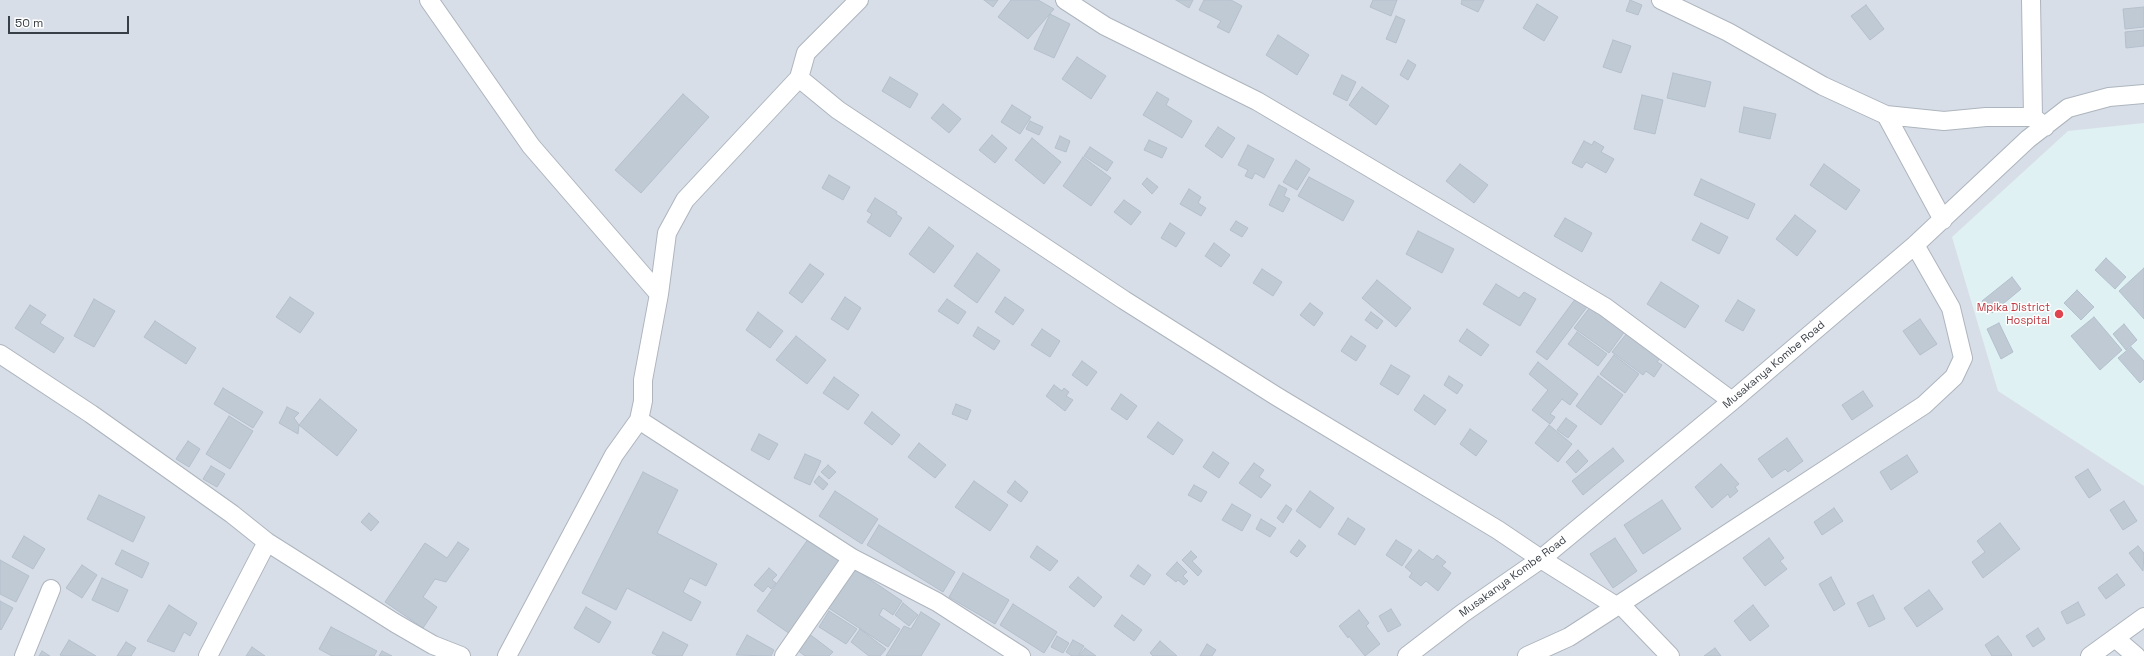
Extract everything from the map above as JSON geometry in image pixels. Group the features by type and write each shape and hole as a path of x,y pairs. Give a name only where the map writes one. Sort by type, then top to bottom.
{"street":[{"path":"430,0 531,146 659,294"},
{"path":"507,656 614,454 640,420 643,401 643,380 659,294 666,234 685,200 799,78 806,53 859,0"},
{"path":"1065,0 1105,26 1257,102 1604,307 1732,402"},
{"path":"1661,0 1728,32 1823,86 1886,115 1944,121 1986,117 2039,122 2031,0"},
{"path":"799,78 838,110 1117,296 1276,396 1498,530 1616,606 1620,604"},
{"name":"Musakanya Kombe Road","path":"1407,656 1463,613 1541,559 1732,402 1943,220 2028,139 2039,122 2068,108 2109,97 2144,94"},
{"path":"1886,115 1943,220"},
{"path":"1528,656 1569,637 1924,405 1954,377 1963,358 1950,308 1915,245"},
{"path":"0,354 91,414 232,514 267,542 395,623 433,645 461,656"},
{"path":"640,420 852,558 938,602 1021,656"},
{"path":"208,656 267,542"},
{"path":"784,656 852,558"},
{"path":"24,656 51,590"},
{"path":"1620,604 1670,656"},
{"path":"2090,656 2144,617"},
{"path":"2115,638 2136,656"}],"shaded area":[{"path":"0,0 2144,0 2144,656 0,656"},
{"name":"Mpika District Hospital","path":"2144,123 2144,486 1998,391 1952,237 2068,131"}],"building":[{"path":"984,0 998,0 993,7"},
{"path":"1011,0 1038,0 1054,9 1028,39 998,17"},
{"path":"1176,0 1193,0 1189,8"},
{"path":"1204,0 1231,0 1242,6 1229,33 1217,27 1221,21 1199,10"},
{"path":"1373,0 1397,0 1391,16 1370,7"},
{"path":"1462,0 1484,0 1478,12 1461,4"},
{"path":"1630,0 1642,5 1638,15 1626,11"},
{"path":"1537,4 1558,17 1544,41 1523,28"},
{"path":"1866,5 1884,29 1870,40 1851,16"},
{"path":"2144,7 2144,27 2125,29 2123,9"},
{"path":"1050,14 1070,24 1054,58 1034,49"},
{"path":"1396,16 1405,20 1396,43 1386,39"},
{"path":"2144,30 2144,46 2126,48 2125,32"},
{"path":"1278,35 1309,55 1297,75 1266,55"},
{"path":"1613,40 1631,46 1621,73 1603,67"},
{"path":"1077,57 1106,76 1091,99 1062,79"},
{"path":"1408,60 1416,65 1408,80 1400,75"},
{"path":"1673,73 1711,82 1705,107 1667,98"},
{"path":"1342,75 1356,82 1347,101 1333,94"},
{"path":"890,77 918,94 910,108 882,91"},
{"path":"1362,87 1389,106 1376,125 1349,105"},
{"path":"1157,92 1169,99 1166,105 1192,121 1182,138 1143,115"},
{"path":"683,94 709,117 641,193 615,170"},
{"path":"1642,95 1663,100 1655,134 1634,129"},
{"path":"943,104 961,119 949,133 931,118"},
{"path":"1012,105 1031,117 1020,134 1001,122"},
{"path":"1744,107 1776,114 1770,139 1739,132"},
{"path":"1030,121 1043,127 1039,135 1026,129"},
{"path":"1218,127 1235,138 1222,158 1205,146"},
{"path":"992,135 1007,148 995,163 979,150"},
{"path":"1060,136 1070,141 1066,152 1055,148"},
{"path":"1032,138 1061,162 1044,184 1015,160"},
{"path":"1149,140 1167,148 1162,158 1144,150"},
{"path":"1584,141 1592,145 1594,141 1604,147 1601,152 1614,159 1606,173 1586,162 1582,168 1572,163"},
{"path":"1248,145 1274,159 1264,178 1255,173 1252,179 1245,176 1248,170 1238,165"},
{"path":"1090,147 1113,162 1107,171 1084,156"},
{"path":"1083,157 1111,178 1091,206 1063,186"},
{"path":"1296,160 1310,169 1297,190 1283,182"},
{"path":"1460,164 1488,185 1474,203 1446,181"},
{"path":"1824,164 1860,190 1846,210 1810,185"},
{"path":"829,175 850,187 843,200 822,188"},
{"path":"1309,177 1354,201 1343,221 1298,196"},
{"path":"1147,178 1158,187 1152,194 1142,184"},
{"path":"1701,179 1755,204 1748,219 1694,195"},
{"path":"1279,185 1287,189 1284,196 1290,199 1283,212 1269,205"},
{"path":"1189,189 1201,197 1198,203 1206,208 1201,216 1180,204"},
{"path":"875,198 897,212 896,214 902,218 890,237 867,222 872,214 867,211"},
{"path":"1124,200 1141,212 1131,225 1114,212"},
{"path":"1795,215 1816,231 1797,256 1776,239"},
{"path":"1565,218 1592,233 1582,252 1554,236"},
{"path":"1236,221 1248,228 1242,237 1230,230"},
{"path":"1170,223 1185,233 1176,247 1161,238"},
{"path":"1701,223 1728,237 1719,254 1692,240"},
{"path":"929,227 954,246 934,273 909,254"},
{"path":"1418,231 1454,249 1442,273 1406,254"},
{"path":"1214,243 1230,255 1221,267 1205,256"},
{"path":"977,253 1000,270 977,303 954,286"},
{"path":"2106,258 2126,277 2115,289 2095,270"},
{"path":"810,264 824,274 802,303 789,293"},
{"path":"2144,268 2144,319 2119,291"},
{"path":"1262,269 1282,282 1273,296 1253,283"},
{"path":"2012,277 2021,289 1992,313 1982,301"},
{"path":"1377,280 1411,308 1396,327 1362,298"},
{"path":"1661,282 1699,306 1685,328 1647,304"},
{"path":"1496,284 1519,298 1524,292 1536,299 1520,326 1483,304"},
{"path":"2077,290 2094,307 2081,320 2064,303"},
{"path":"290,297 314,313 300,333 276,317"},
{"path":"845,297 861,308 848,330 831,319"},
{"path":"1005,297 1024,310 1013,325 995,312"},
{"path":"1576,298 1587,307 1547,360 1536,352"},
{"path":"94,299 115,311 94,347 74,336"},
{"path":"947,299 966,312 958,324 938,311"},
{"path":"1738,300 1755,310 1743,331 1725,321"},
{"path":"1310,303 1323,313 1314,326 1300,315"},
{"path":"30,305 46,315 40,323 64,338 54,353 15,328"},
{"path":"1591,306 1625,331 1609,353 1574,328"},
{"path":"758,312 783,331 770,348 746,330"},
{"path":"1371,312 1383,321 1377,329 1365,320"},
{"path":"2094,317 2122,350 2100,370 2071,336"},
{"path":"1920,319 1937,344 1920,355 1903,331"},
{"path":"155,321 196,348 186,364 144,337"},
{"path":"1999,323 2013,352 2001,359 1987,329"},
{"path":"2124,324 2137,340 2126,350 2113,334"},
{"path":"978,327 1000,341 994,350 973,336"},
{"path":"1042,329 1060,341 1050,357 1031,345"},
{"path":"1467,329 1489,345 1481,356 1459,341"},
{"path":"1577,332 1607,354 1598,366 1568,344"},
{"path":"1627,333 1660,358 1657,362 1662,365 1654,377 1646,371 1643,375 1612,352"},
{"path":"796,336 826,360 807,384 776,360"},
{"path":"1351,336 1366,346 1356,361 1341,351"},
{"path":"2131,347 2144,361 2144,379 2140,383 2118,358"},
{"path":"1614,355 1639,374 1625,393 1600,374"},
{"path":"1082,361 1097,372 1087,386 1072,375"},
{"path":"1538,362 1578,394 1570,405 1562,399 1550,414 1555,417 1550,424 1532,410 1548,390 1529,374"},
{"path":"1391,365 1410,376 1398,395 1380,384"},
{"path":"1449,376 1463,385 1457,394 1444,385"},
{"path":"1598,376 1623,395 1601,425 1576,406"},
{"path":"834,377 859,395 848,410 823,393"},
{"path":"1054,385 1062,391 1064,388 1069,392 1066,396 1073,400 1065,411 1046,396"},
{"path":"223,388 263,412 253,428 214,404"},
{"path":"1863,391 1873,406 1852,420 1842,405"},
{"path":"1121,394 1137,406 1127,420 1111,409"},
{"path":"1424,395 1446,410 1435,425 1414,410"},
{"path":"320,399 357,430 337,456 299,425"},
{"path":"956,404 971,410 967,420 952,414"},
{"path":"287,407 299,413 294,418 299,425 298,434 279,423"},
{"path":"872,412 900,435 892,445 864,423"},
{"path":"229,416 253,431 230,469 206,454"},
{"path":"1566,418 1577,426 1568,438 1557,430"},
{"path":"1158,422 1183,440 1173,455 1147,437"},
{"path":"1549,425 1572,444 1558,462 1535,443"},
{"path":"1470,429 1487,441 1476,456 1460,444"},
{"path":"759,434 778,444 769,460 751,450"},
{"path":"1787,438 1803,461 1788,472 1785,469 1772,478 1758,459"},
{"path":"188,441 200,449 189,467 176,459"},
{"path":"919,443 946,465 935,478 908,457"},
{"path":"1613,448 1624,461 1583,495 1572,481"},
{"path":"1578,450 1588,461 1576,473 1566,462"},
{"path":"1213,452 1229,463 1219,478 1203,467"},
{"path":"805,454 821,461 810,485 794,478"},
{"path":"1907,455 1918,472 1891,490 1880,472"},
{"path":"1254,463 1264,470 1259,477 1271,485 1261,498 1239,483"},
{"path":"1721,464 1739,484 1735,487 1738,491 1730,498 1728,494 1712,508 1695,487"},
{"path":"828,465 836,472 829,479 821,472"},
{"path":"211,466 225,474 217,487 203,479"},
{"path":"2088,469 2101,490 2089,498 2075,477"},
{"path":"643,472 678,490 657,533 717,564 706,586 690,578 683,592 701,602 691,621 627,588 616,610 582,593"},
{"path":"819,476 828,484 823,490 814,482"},
{"path":"974,481 1008,505 990,531 955,507"},
{"path":"1015,481 1028,492 1021,502 1007,492"},
{"path":"1194,485 1207,492 1201,502 1188,495"},
{"path":"835,491 878,519 862,544 819,516"},
{"path":"1310,491 1334,508 1320,528 1296,511"},
{"path":"99,495 145,517 133,542 87,519"},
{"path":"1662,500 1681,529 1643,554 1624,525"},
{"path":"2124,501 2137,521 2123,530 2110,510"},
{"path":"1232,504 1251,515 1242,531 1222,520"},
{"path":"1286,505 1292,509 1283,523 1277,518"},
{"path":"1834,508 1843,521 1822,535 1814,522"},
{"path":"369,513 379,522 371,531 361,522"},
{"path":"1348,518 1365,529 1355,545 1338,534"},
{"path":"1261,519 1276,528 1270,537 1256,529"},
{"path":"2000,523 2020,549 1983,578 1972,562 1985,552 1977,541"},
{"path":"879,525 955,572 943,592 867,545"},
{"path":"24,536 45,549 33,569 12,557"},
{"path":"809,538 842,561 790,634 757,611"},
{"path":"1615,538 1637,571 1613,588 1590,554"},
{"path":"1769,538 1784,558 1780,561 1787,569 1765,586 1743,558"},
{"path":"1299,540 1306,546 1297,557 1290,552"},
{"path":"1396,540 1412,550 1402,566 1386,555"},
{"path":"458,542 469,549 446,582 435,579 423,597 437,607 423,628 385,602 425,543 447,558"},
{"path":"1037,546 1058,561 1050,571 1030,557"},
{"path":"2138,546 2144,553 2143,571 2129,553"},
{"path":"122,550 149,563 142,578 115,564"},
{"path":"1419,550 1433,560 1437,555 1446,562 1442,566 1451,573 1438,591 1426,581 1421,586 1409,577 1412,573 1405,567"},
{"path":"1191,551 1197,557 1192,561 1202,571 1198,576 1182,560"},
{"path":"0,560 29,576 16,602 0,594"},
{"path":"1177,562 1187,572 1183,576 1188,581 1184,585 1178,580 1176,582 1166,574"},
{"path":"82,565 97,575 82,598 66,588"},
{"path":"1138,565 1151,575 1144,585 1130,576"},
{"path":"769,568 777,575 772,580 776,583 771,589 768,586 763,592 754,585"},
{"path":"853,568 902,601 893,615 883,608 879,615 900,629 888,647 827,607"},
{"path":"963,573 1009,600 995,624 949,597"},
{"path":"2117,574 2125,585 2106,599 2098,588"},
{"path":"1078,577 1102,597 1094,607 1069,587"},
{"path":"1831,577 1845,604 1834,611 1819,584"},
{"path":"102,578 128,590 118,612 92,600"},
{"path":"1929,590 1943,609 1917,627 1904,608"},
{"path":"1873,595 1885,619 1869,627 1857,603"},
{"path":"0,601 13,608 1,630 0,629"},
{"path":"2078,602 2085,615 2067,624 2061,612"},
{"path":"903,603 918,615 909,626 895,615"},
{"path":"1013,604 1057,632 1044,653 1000,625"},
{"path":"169,605 197,623 190,636 184,632 174,652 147,641"},
{"path":"1753,605 1769,626 1750,641 1734,621"},
{"path":"586,607 611,622 599,643 574,628"},
{"path":"1391,609 1401,625 1388,632 1379,616"},
{"path":"1359,610 1369,623 1366,626 1380,644 1365,656 1339,626"},
{"path":"829,611 857,629 846,644 819,627"},
{"path":"921,612 940,624 921,656 886,656 904,626 911,629"},
{"path":"1122,615 1142,630 1134,641 1114,626"},
{"path":"331,627 377,651 374,656 332,656 319,649"},
{"path":"2038,628 2045,639 2033,647 2026,636"},
{"path":"860,629 886,649 880,656 869,656 851,642"},
{"path":"663,632 688,645 682,656 658,656 652,653"},
{"path":"808,633 833,652 829,656 805,656 796,649"},
{"path":"747,635 774,650 771,656 736,655"},
{"path":"1057,636 1069,643 1063,653 1051,647"},
{"path":"1998,636 2012,655 2011,656 1992,656 1985,645"},
{"path":"69,640 96,656 60,655"},
{"path":"1073,640 1084,646 1078,656 1072,656 1066,652"},
{"path":"1160,641 1177,656 1153,656 1150,653"},
{"path":"126,642 136,648 131,656 117,656"},
{"path":"1207,644 1216,650 1212,656 1200,656"},
{"path":"252,647 265,656 246,656"},
{"path":"1085,648 1096,656 1079,656"},
{"path":"1715,648 1721,656 1704,656"},
{"path":"42,651 50,656 39,656"},
{"path":"382,651 392,656 379,656"}],"place":[{"name":"Mpika District Hospital","path":"2059,314"}]}
